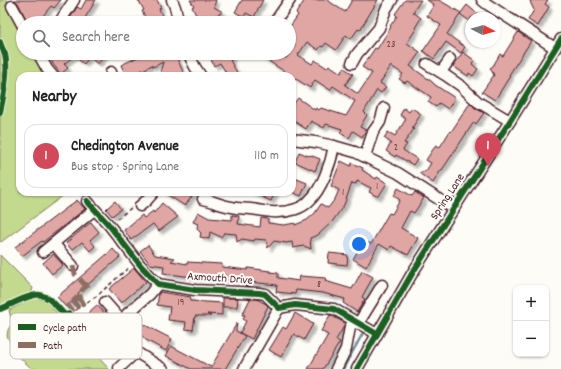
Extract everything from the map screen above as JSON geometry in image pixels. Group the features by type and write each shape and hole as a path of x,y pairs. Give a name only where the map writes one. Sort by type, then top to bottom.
{"street":[{"path":"64,16 74,0"},
{"path":"172,0 177,16"},
{"path":"279,16 290,0"},
{"path":"352,63 353,51 378,28 392,0"},
{"path":"482,0 500,13 558,43"},
{"path":"12,6 18,16"},
{"path":"270,9 275,16"},
{"name":"Spring Lane","path":"357,369 413,272 558,43"},
{"path":"441,72 450,59"},
{"path":"42,60 50,72"},
{"path":"191,60 198,72"},
{"path":"427,64 461,86 478,102 510,121"},
{"path":"364,156 373,132 380,122 384,108"},
{"path":"380,122 389,127"},
{"path":"296,140 315,142 345,148 364,156 398,173 454,209"},
{"path":"209,197 230,207 272,212 287,212 302,206 309,201 324,177 331,160 334,146"},
{"path":"140,206 150,196"},
{"path":"87,201 158,284 150,294 128,313"},
{"path":"43,252 94,210"},
{"path":"54,244 73,266"},
{"name":"Axmouth Drive","path":"158,284 195,290 265,294 279,308"},
{"path":"336,369 346,349 350,327 356,322 382,285"},
{"path":"105,302 115,313"},
{"path":"244,369 279,308 295,305 334,309 376,334"},
{"path":"142,356 163,369"},
{"path":"119,368 129,359"}],"path":[{"path":"109,225 134,206 140,206"},
{"path":"71,313 98,295 127,268 142,266"}],"green space":[{"path":"0,0 7,0 16,18 16,60 38,60 45,72 16,72 16,196 63,196 1,242"},
{"path":"0,255 33,288 31,294 0,306"},
{"path":"35,297 46,301 57,313 10,313 10,314 9,310"},
{"path":"10,326 10,342 7,336"},
{"path":"21,359 100,359 109,369 32,369"}],"building":[{"path":"14,0 61,0 54,8 51,6 43,16 24,16 18,3"},
{"path":"86,0 96,0 86,16 71,16 77,7 81,9"},
{"path":"138,0 157,0 162,16 144,16 142,11 144,10"},
{"path":"190,0 216,0 214,7 223,12 215,16 195,16 196,15 192,7 194,6"},
{"path":"242,0 263,0 255,16 246,13 244,16 242,16 235,12"},
{"path":"305,0 327,0 345,12 352,0 378,0 360,30 358,29 351,39 346,35 336,50 326,43 318,50 307,42 298,55 312,64 315,60 327,68 329,65 341,73 344,68 353,74 345,85 358,94 372,73 362,67 375,48 377,49 391,27 390,26 397,16 395,14 405,0 421,0 413,12 421,18 407,43 420,52 410,66 455,98 448,109 439,103 436,107 428,102 431,97 407,81 405,83 399,79 403,74 391,66 380,83 386,87 381,93 377,90 364,112 367,115 360,127 366,130 362,137 353,131 349,138 340,133 342,129 326,124 324,128 311,121 306,129 296,123 296,101 298,98 315,110 316,108 319,110 321,108 346,116 355,101 333,86 330,90 315,80 310,88 296,79 296,72 285,72 267,60 296,60 296,18 298,15 296,13"},
{"path":"427,0 439,0 461,13 447,34 465,47 461,53 446,42 434,59 423,51 441,25 427,16 434,5"},
{"path":"530,0 548,0 545,4 549,7 538,26 528,20 534,10"},
{"path":"467,5 476,12 465,12 465,18 460,14"},
{"path":"518,32 531,41 495,100 482,92 494,75 490,68 493,66 500,54 503,56"},
{"path":"463,52 474,60 472,64 478,69 473,76 469,73 468,76 453,66"},
{"path":"51,60 69,60 64,64 68,68 63,72 59,72"},
{"path":"79,60 87,60 84,64"},
{"path":"93,60 101,60 98,64"},
{"path":"131,60 178,60 183,72 160,72 163,62 153,67 152,65 139,72 124,72 121,65"},
{"path":"211,60 230,60 237,72 226,72 220,63 214,66"},
{"path":"470,103 484,113 476,124 474,122 433,183 419,173 426,171 431,163 426,160 436,145 440,147"},
{"path":"404,108 409,112 412,108 421,114 412,128 414,129 404,143 407,144 403,150 417,159 413,165 386,151 391,143 384,138 388,132 395,136 406,119 400,115"},
{"path":"299,152 320,159 315,171 296,162"},
{"path":"341,161 351,166 352,163 363,168 362,170 376,179 377,177 387,183 379,196 376,196 369,192 371,188 357,181 356,184 352,183 344,205 332,222 318,235 310,238 311,249 304,246 293,248 292,242 286,243 274,241 268,248 266,240 255,239 254,241 242,239 237,242 236,234 224,233 221,237 210,232 209,239 200,237 201,233 197,229 198,224 193,222 198,212 209,218 232,220 232,215 239,216 238,224 260,227 261,218 268,219 268,223 284,225 295,223 295,225 307,220 315,213 321,204 328,208 335,199 339,190 331,186"},
{"path":"296,179 307,183 301,196 296,194"},
{"path":"398,188 412,196 415,192 424,198 414,213 410,211 401,228 418,238 408,255 391,246 389,250 379,244 366,267 353,259 364,240 371,244 389,213 392,214 400,200 394,196"},
{"path":"169,196 192,196 185,206"},
{"path":"260,196 273,196 271,201"},
{"path":"77,200 85,209 43,242 42,241 22,256 15,247"},
{"path":"115,201 121,209 112,216 106,209"},
{"path":"162,203 178,217 159,231 153,224 131,240 124,230 142,215 144,218 153,211 154,213"},
{"path":"91,222 99,232 90,240 95,246 90,251 82,242 72,250 66,243"},
{"path":"148,245 155,255 175,258 171,261 187,264 187,262 222,264 222,267 270,271 278,273 278,278 299,281 300,276 326,278 325,281 352,289 362,271 373,277 362,297 365,299 357,312 343,303 345,299 323,293 296,290 295,294 276,292 277,285 163,273 164,266 150,264 140,251"},
{"path":"113,249 120,257 78,293 79,295 66,307 57,297"},
{"path":"329,253 348,255 347,265 328,263"},
{"path":"53,254 63,265 52,274 43,263"},
{"path":"134,268 146,282 121,303 109,289"},
{"path":"160,292 191,297 190,301 222,303 222,315 207,314 211,316 195,316 193,330 185,329 186,322 168,320 170,307 157,305"},
{"path":"223,298 238,298 237,307 223,307"},
{"path":"250,299 257,299 268,306 252,339 240,333 246,321 243,319 245,315 242,315"},
{"path":"97,305 104,313 88,313"},
{"path":"295,313 313,324 304,340 294,334 281,357 269,350 283,327 286,329"},
{"path":"330,315 345,323 336,340 340,342 323,369 308,369 328,335 321,331"},
{"path":"237,323 236,331 245,336 225,369 191,369 166,356 171,346 211,367"},
{"path":"142,324 172,339 166,351 146,340 142,336"}],"waterway":[{"path":"343,369 363,333"}],"marked path":[{"path":"73,266 75,274 86,286"},
{"path":"74,312 68,306 91,282"},
{"path":"78,297 84,305"},
{"path":"73,301 79,308"}],"cycle path":[{"path":"357,369 413,272 561,39"},
{"path":"0,42 6,61 6,75 0,112"},
{"path":"87,201 109,225 141,266 158,284 195,290 265,294 279,308 295,305 334,309 377,334"},
{"path":"0,309 27,297 41,295 48,298 63,313"}],"place":[{"name":"Chedington Avenue","path":"488,166"}]}
